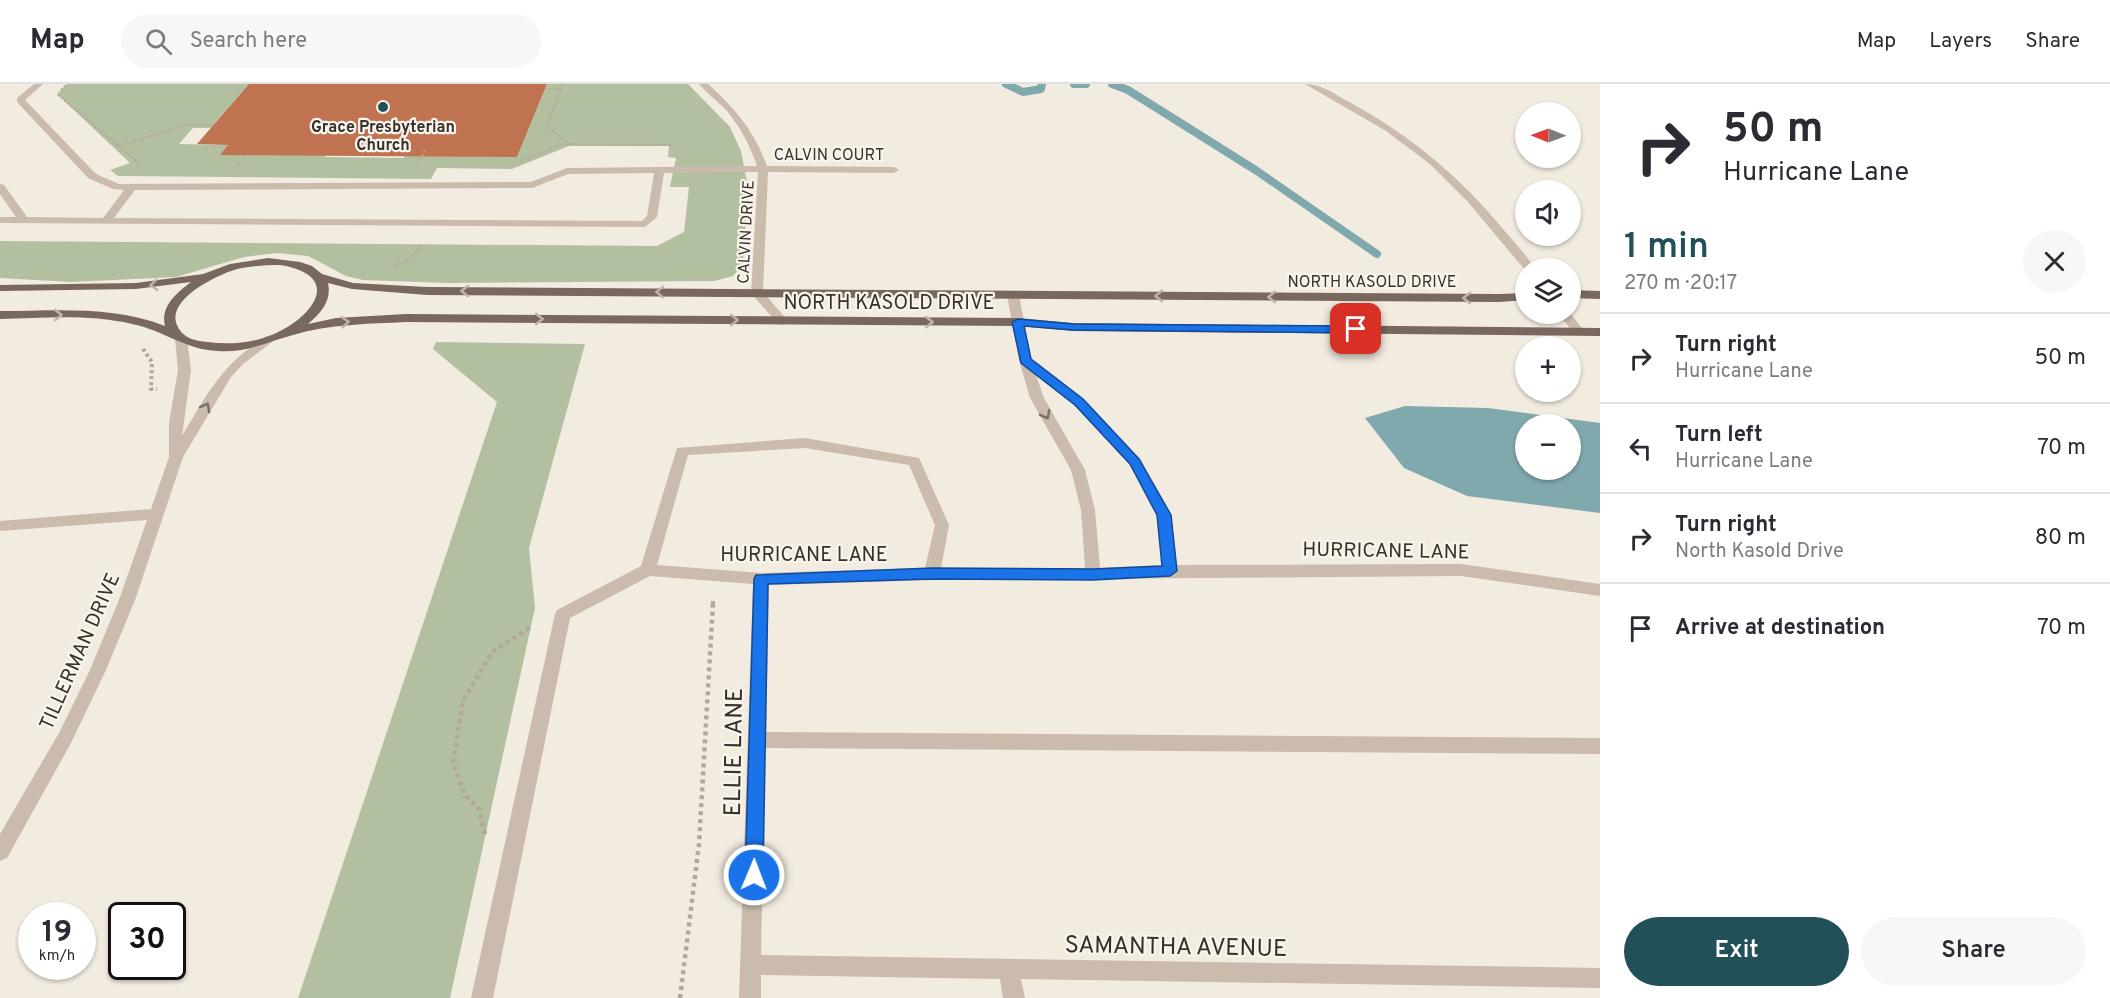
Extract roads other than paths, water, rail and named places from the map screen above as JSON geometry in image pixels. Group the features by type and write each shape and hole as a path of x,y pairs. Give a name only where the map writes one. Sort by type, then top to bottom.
{"main road":[{"name":"NORTH KASOLD DRIVE","path":"212,275 241,265 271,261 304,266 320,277 352,286 379,289 1515,297"},
{"path":"0,288 136,286 164,284 212,275"},
{"path":"178,336 169,323 174,304 194,285 212,275"},
{"path":"0,315 114,315 153,324 198,345 220,348 270,339 287,332 307,318 321,304 325,285 320,277"},
{"path":"1581,294 1600,295"},
{"name":"NORTH KASOLD DRIVE","path":"287,332 336,322 406,318 1018,322 1073,327 1600,332"}],"street":[{"name":"CALVIN COURT","path":"39,84 20,100 92,176 117,187 532,185 567,171 894,170"},
{"name":"CALVIN DRIVE","path":"703,84 729,108 744,128 755,146 763,169 757,293 782,321"},
{"path":"1309,84 1376,121 1434,162 1474,202 1521,258"},
{"path":"0,220 645,224 652,217 660,169"},
{"path":"105,222 133,186"},
{"path":"0,188 24,221"},
{"path":"1012,295 1025,360 1037,398 1078,470 1088,510 1093,574"},
{"path":"1573,324 1579,332"},
{"name":"TILLERMAN DRIVE","path":"176,457 176,419 186,371 186,356 178,336"},
{"name":"TILLERMAN DRIVE","path":"0,852 65,738 98,670 127,600 176,457 226,375 239,362 270,339"},
{"path":"1025,360 1079,402 1135,462 1164,515 1170,571"},
{"path":"482,998 563,614 648,570 682,451 805,443 914,461 942,525 932,574"},
{"path":"0,526 156,514"},
{"name":"HURRICANE LANE","path":"648,570 761,579 932,574 1461,570 1600,590"},
{"name":"ELLIE LANE","path":"750,998 761,579"},
{"path":"757,740 1600,746"},
{"name":"SAMANTHA AVENUE","path":"752,965 1600,978"},
{"path":"1009,969 1014,998"}],"water":[{"path":"1405,406 1488,408 1533,414 1515,414 1515,480 1581,480 1581,420 1600,423 1600,513 1467,496 1404,468 1365,418"}],"waterway":[{"path":"1006,84 1023,92 1041,89 1042,84"},
{"path":"1074,84 1086,84"},
{"path":"1112,84 1128,90 1257,171 1377,254"}],"place":[{"name":"Grace Presbyterian Church","path":"383,107"}]}
